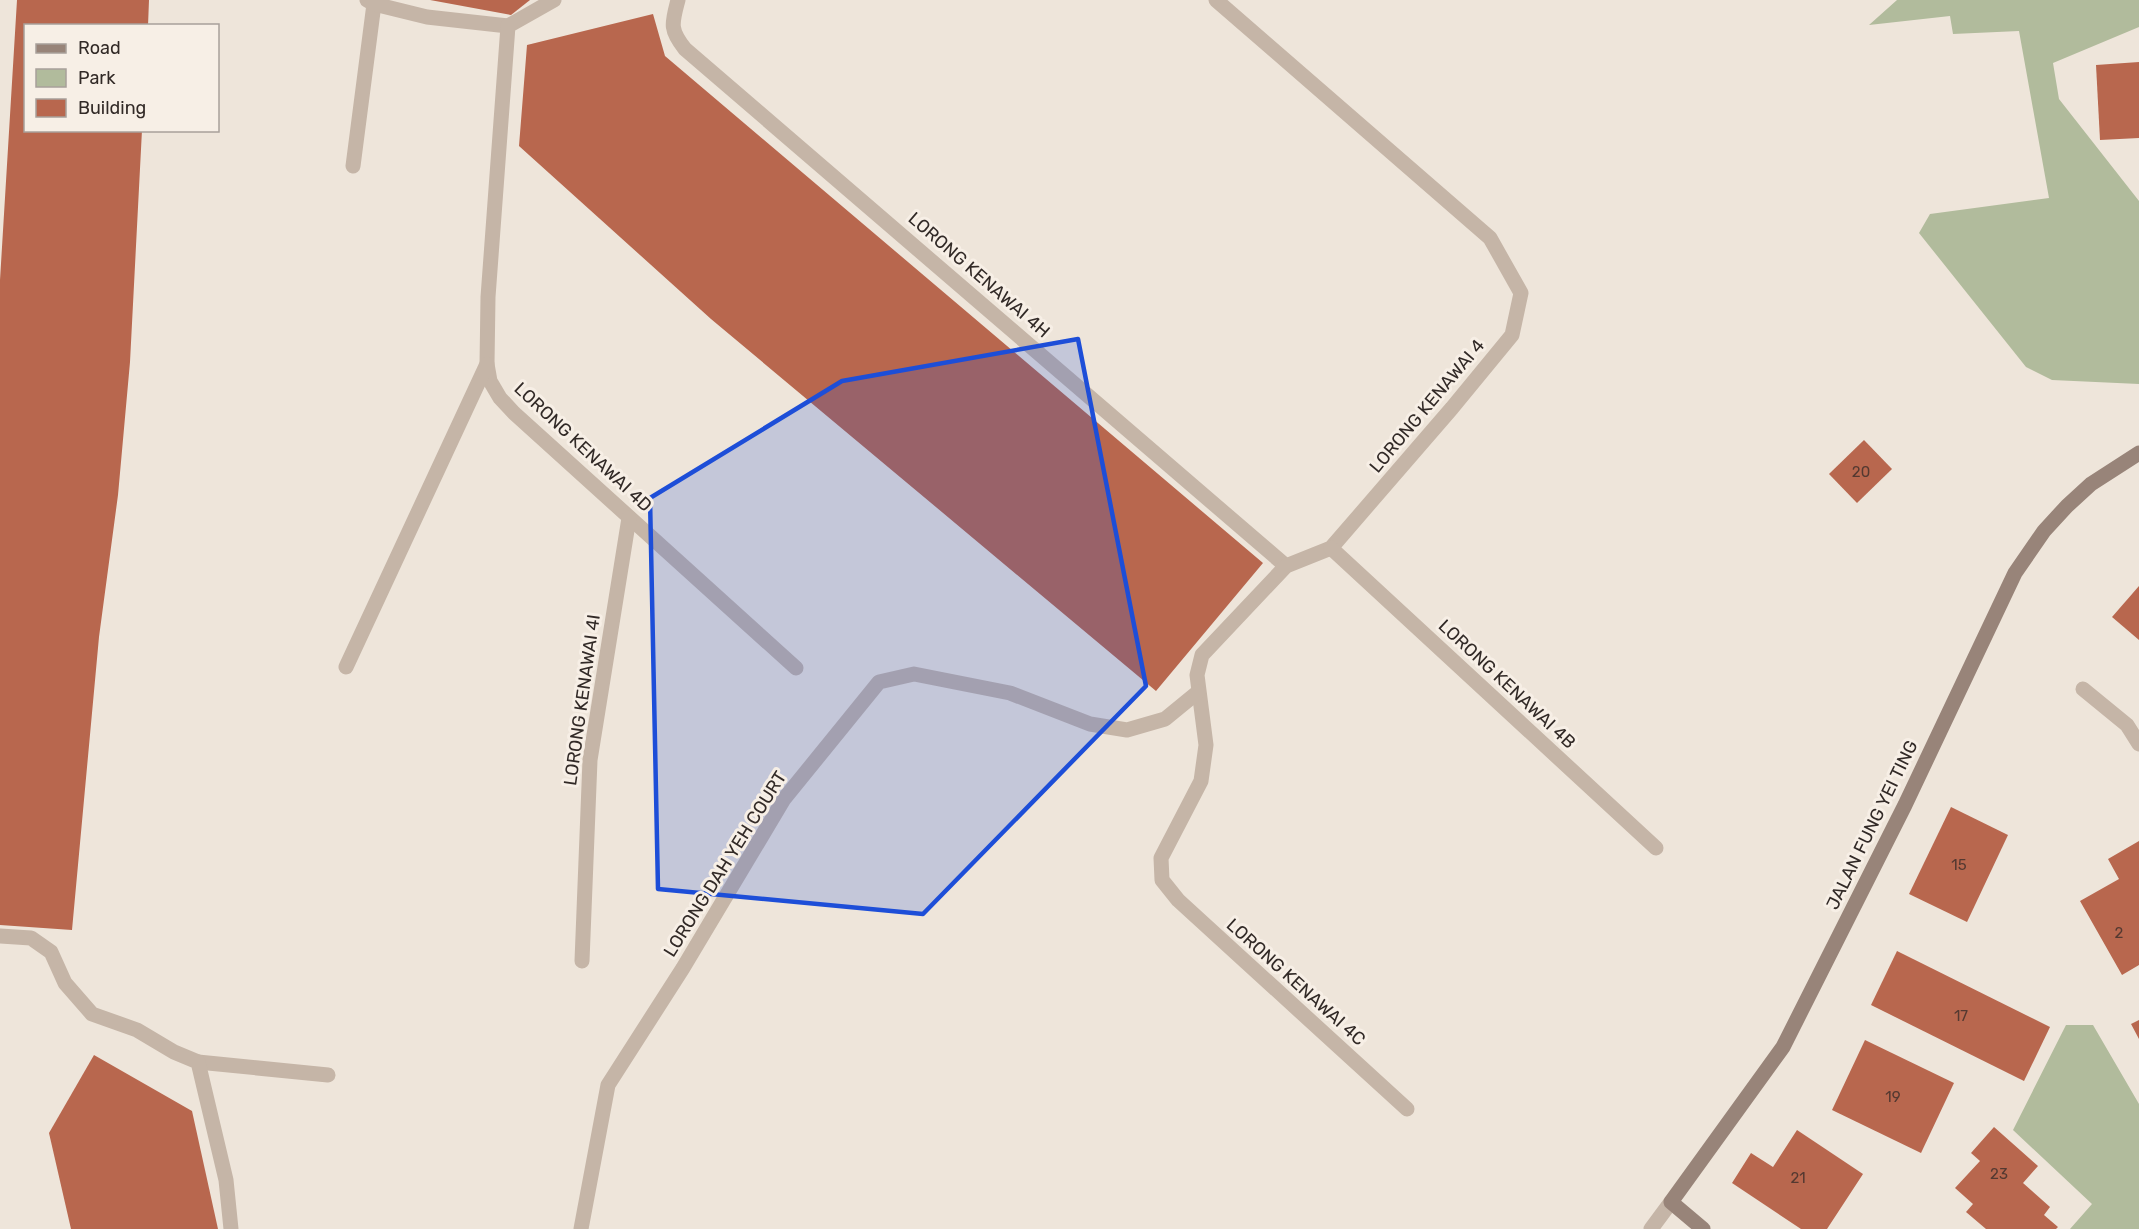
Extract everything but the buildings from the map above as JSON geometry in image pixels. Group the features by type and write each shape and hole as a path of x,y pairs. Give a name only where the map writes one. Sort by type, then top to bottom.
{"street":[{"path":"353,166 370,2 427,17 508,26 554,0"},
{"name":"LORONG KENAWAI 4H","path":"678,0 673,19 674,35 685,49 1286,566"},
{"name":"LORONG KENAWAI 4","path":"1162,880 1161,858 1201,781 1206,745 1197,675 1202,655 1286,566 1331,548 1512,335 1521,293 1490,238 1216,0"},
{"name":"LORONG KENAWAI 4D","path":"508,26 489,285 487,364 490,381 500,398 514,413 796,668"},
{"path":"346,667 487,364"},
{"name":"JALAN FUNG YEI TING","path":"1651,1229 1783,1047 1905,805 2015,573 2044,531 2067,506 2091,483 2139,453"},
{"name":"LORONG KENAWAI 4I","path":"582,961 590,760 629,518"},
{"name":"LORONG KENAWAI 4B","path":"1331,548 1656,848"},
{"name":"LORONG DAH YEH COURT","path":"581,1229 608,1084 683,968 784,799 879,682 914,674 1010,693 1089,724 1127,730 1165,719 1198,692"},
{"path":"2083,688 2127,725 2139,744"},
{"name":"LORONG KENAWAI 4C","path":"1162,880 1178,900 1212,932 1407,1109"},
{"path":"0,936 31,938 51,952 65,983 92,1014 137,1030 174,1052 198,1062 328,1075"},
{"path":"198,1062 226,1180 231,1229"},
{"path":"1671,1202 1702,1229"}],"highlighted area":[{"path":"1078,339 1146,686 923,914 658,889 650,498 842,381"}],"green space":[{"path":"1897,0 2139,0 2139,27 2053,63 2059,99 2139,201 2139,384 2052,380 2026,367 1919,233 1930,214 2049,198 2019,31 1953,34 1950,16 1869,25"},
{"path":"2066,1025 2093,1025 2139,1104 2139,1229 2070,1229 2092,1204 2013,1130"}]}
